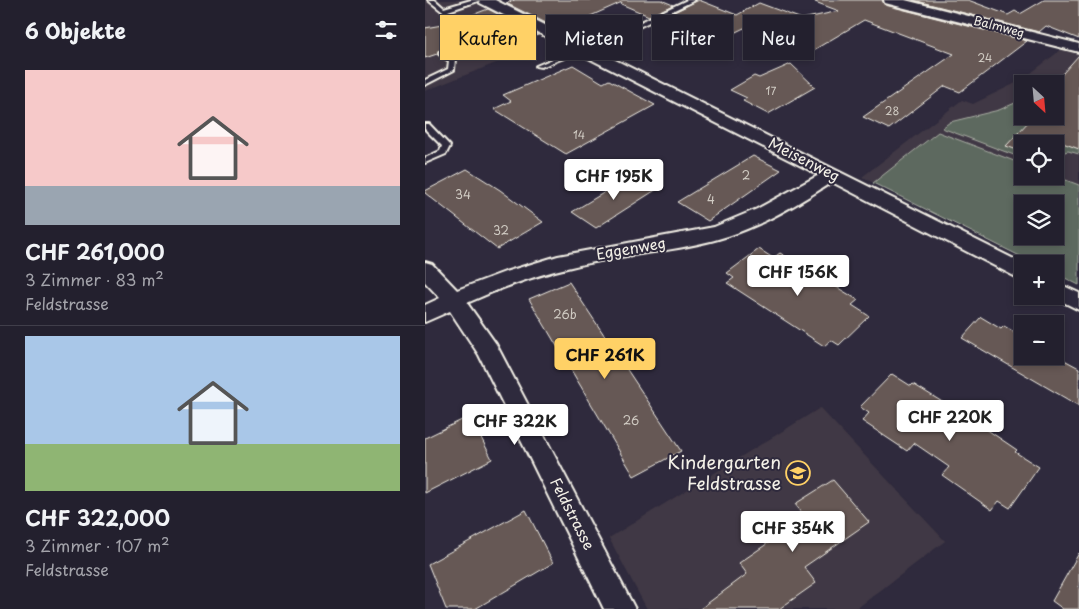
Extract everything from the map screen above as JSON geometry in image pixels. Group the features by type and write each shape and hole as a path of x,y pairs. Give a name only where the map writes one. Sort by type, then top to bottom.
{"street":[{"name":"Meisenweg","path":"485,0 546,31"},
{"name":"Balmweg","path":"890,0 1079,48"},
{"name":"Meisenweg","path":"603,60 1014,267"},
{"name":"Eggenweg","path":"425,314 454,300 527,273 579,258 720,232 784,203 832,174"},
{"name":"Feldstrasse","path":"425,269 454,300 488,350 620,609"},
{"path":"1064,294 1079,302"}],"lane":[{"path":"431,0 449,15"},
{"path":"443,10 477,0"},
{"path":"642,23 692,0"},
{"path":"425,83 451,70 453,60"},
{"path":"539,66 556,60"},
{"path":"425,161 443,152 446,146 426,126"}],"shaded area":[{"path":"425,0 469,0 488,10 474,15 440,15 440,60 503,60 425,91"},
{"path":"1062,49 1079,53 1079,285 1064,278 1064,255 1018,255 862,177 962,100 973,104 1014,84 1014,125 1064,125 1064,75 1028,75"},
{"name":"Kindergarten Feldstrasse","path":"820,408 945,541 856,609 647,609 609,538"}],"green space":[{"path":"1014,103 1014,125 1064,125 1064,113 1079,109 1079,154 1068,151 1064,152 1064,135 1014,135 1014,155 942,128 950,122 999,110"},
{"path":"938,132 1014,161 1014,185 1064,185 1064,179 1079,185 1079,285 1064,278 1064,255 1018,255 873,183"}],"building":[{"path":"515,0 661,0 673,5 649,16 621,4 622,2 593,15 546,15 546,23 536,18 536,15 530,15 506,3"},
{"path":"699,0 737,15 759,3 791,15 743,15 743,28 733,33 733,15 668,15"},
{"path":"816,0 882,0 885,5 1027,41 960,92 945,86 889,129 863,117 954,54 864,20 814,50 814,16 839,11 815,2"},
{"path":"913,0 968,0 1008,15 1015,11 1020,14 1044,0 1079,0 1079,39 1046,26 1039,32"},
{"path":"488,9 500,15 472,15"},
{"path":"440,25 440,50 437,54 425,58 425,28"},
{"path":"1079,55 1079,149 1064,143 1064,135 1016,135 1025,125 1064,125 1064,75 1061,75"},
{"path":"791,64 815,87 768,114 743,101 747,98 730,90 754,76 759,78"},
{"path":"573,65 603,83 609,80 655,105 566,154 494,109 511,101 503,95"},
{"path":"1014,137 1014,149 1006,146"},
{"path":"753,156 781,170 708,221 677,202"},
{"path":"467,169 500,190 543,222 497,249 425,193 425,191"},
{"path":"633,175 657,189 596,228 572,212"},
{"path":"759,249 773,258 780,253 858,300 852,305 869,316 839,345 831,340 824,346 727,283 734,278 727,273"},
{"path":"569,282 681,451 634,476 529,299"},
{"path":"981,317 1001,329 1004,326 1014,332 1014,365 1064,365 1064,360 1079,368 1079,406 962,338"},
{"path":"892,374 958,410 1017,450 1015,452 1039,467 1010,508 999,501 992,510 942,475 949,467 914,443 907,451 862,421 869,413 860,407"},
{"path":"470,416 492,459 425,493 425,438"},
{"path":"833,480 869,522 804,567 816,583 779,609 700,609 747,574 739,563 777,537 775,534 807,519 795,504"},
{"path":"526,510 553,563 475,609 446,609 428,564"},
{"path":"1079,553 1079,609 1063,609 1052,601"}],"place":[{"name":"Kindergarten Feldstrasse","path":"798,473"}]}
